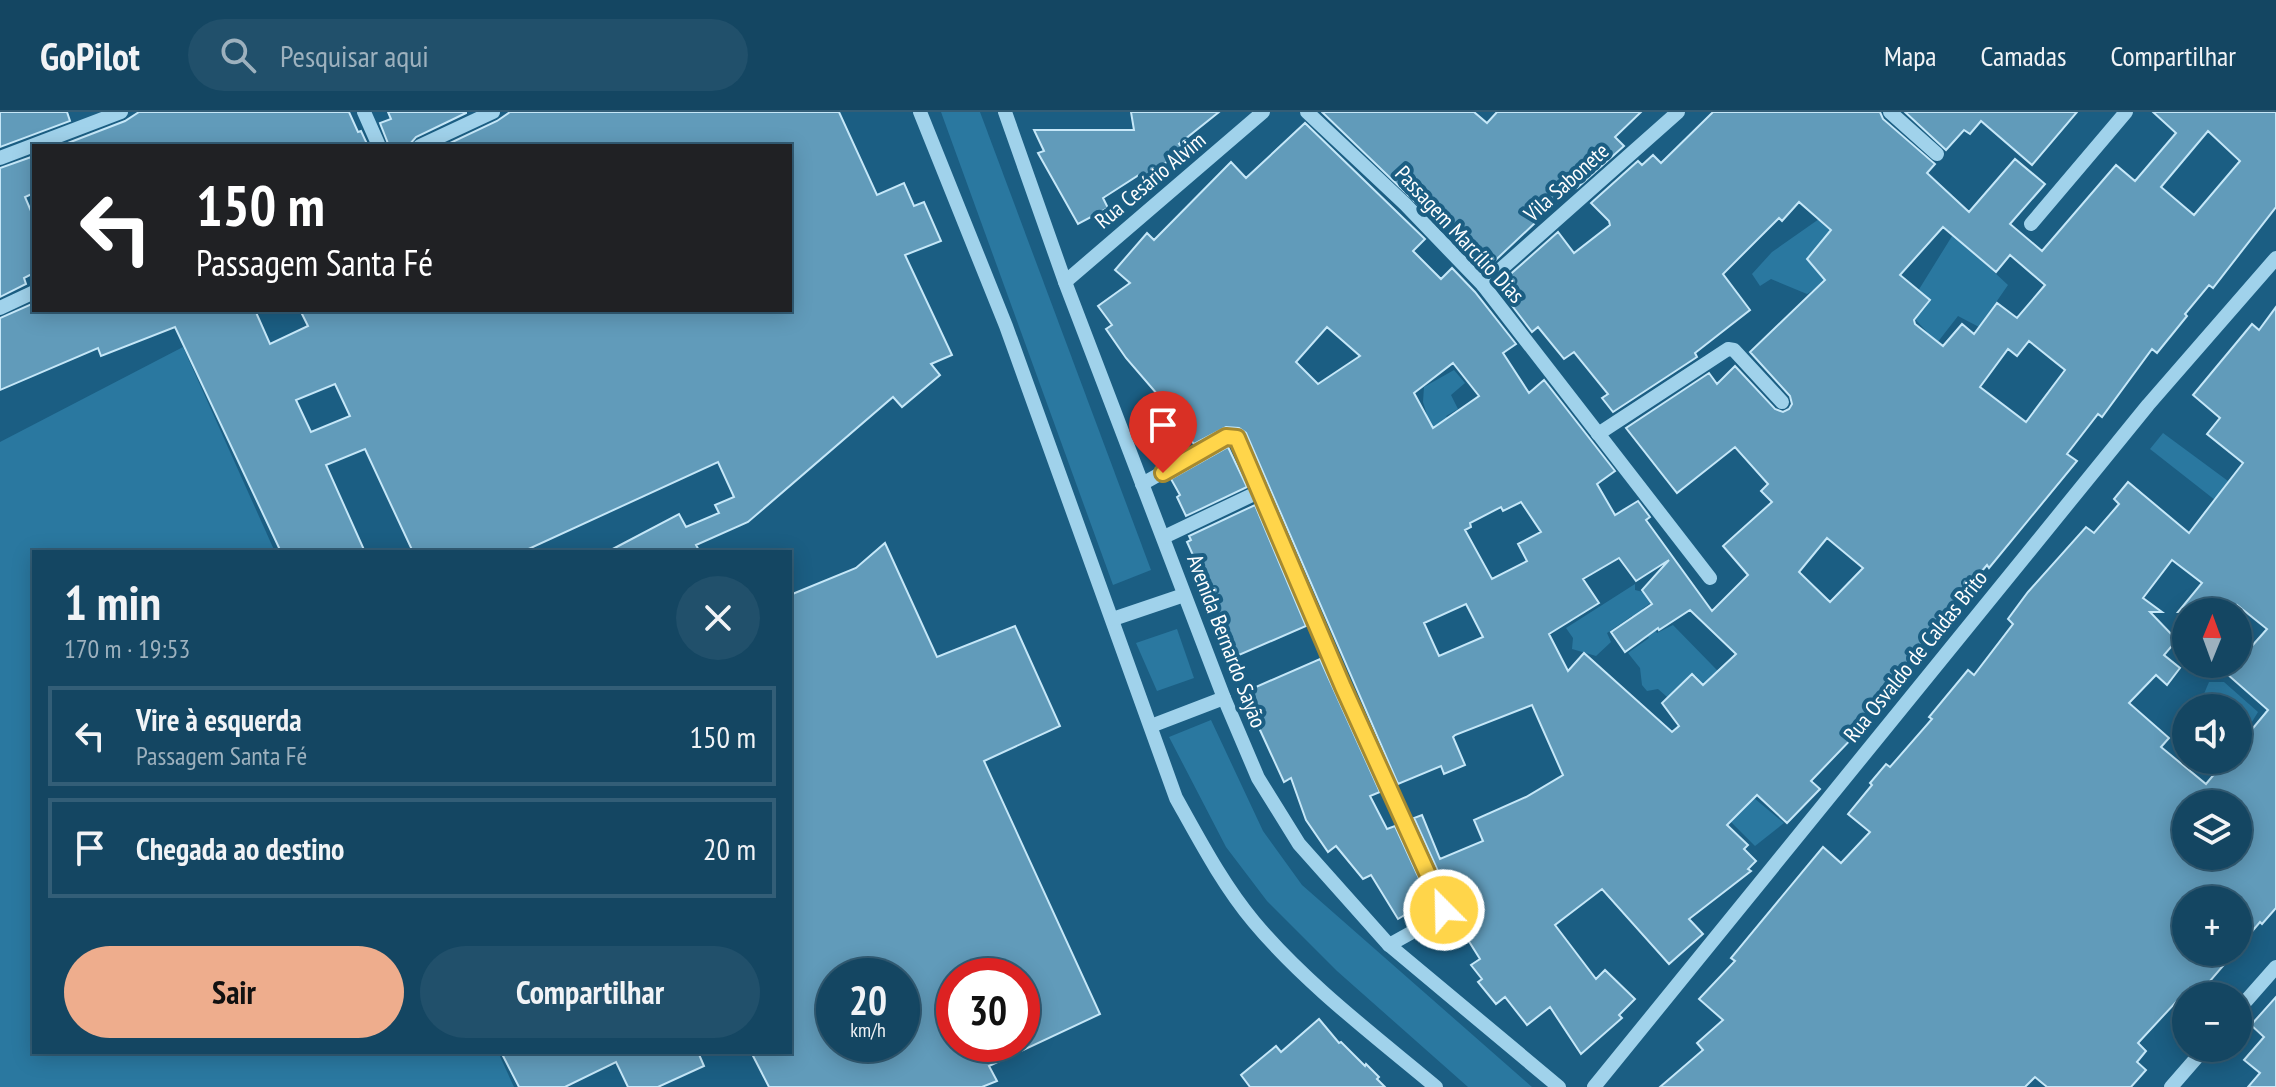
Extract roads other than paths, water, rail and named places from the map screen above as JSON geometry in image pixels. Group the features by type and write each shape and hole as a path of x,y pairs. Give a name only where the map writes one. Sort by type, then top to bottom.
{"street":[{"path":"37,144 121,112"},
{"path":"364,112 378,144"},
{"path":"424,144 493,112"},
{"path":"920,112 1006,326 1176,798 1214,865 1254,923 1329,998 1436,1087"},
{"name":"Avenida Bernardo Sayão","path":"1005,112 1065,282 1224,698 1258,778 1299,844 1389,945 1559,1087"},
{"name":"Rua Cesário Alvim","path":"1065,282 1263,112"},
{"name":"Passagem Marcílio Dias","path":"1307,112 1405,204 1483,285 1710,578"},
{"name":"Vila Sabonete","path":"1483,285 1678,112"},
{"path":"1890,112 1937,154"},
{"path":"2031,224 2126,112"},
{"path":"0,158 32,146"},
{"name":"Rua Osvaldo de Caldas Brito","path":"1594,1087 2138,417 2276,258"},
{"path":"0,308 32,293"},
{"path":"1598,434 1728,349 1734,350 1782,402"},
{"path":"1142,484 1226,437 1237,438 1343,687 1443,906 1443,915 1389,945"},
{"path":"1164,537 1250,496"},
{"path":"1113,619 1184,595"},
{"path":"1151,726 1224,698"},
{"path":"2252,994 2276,967"},
{"path":"2171,1087 2193,1062"}]}
